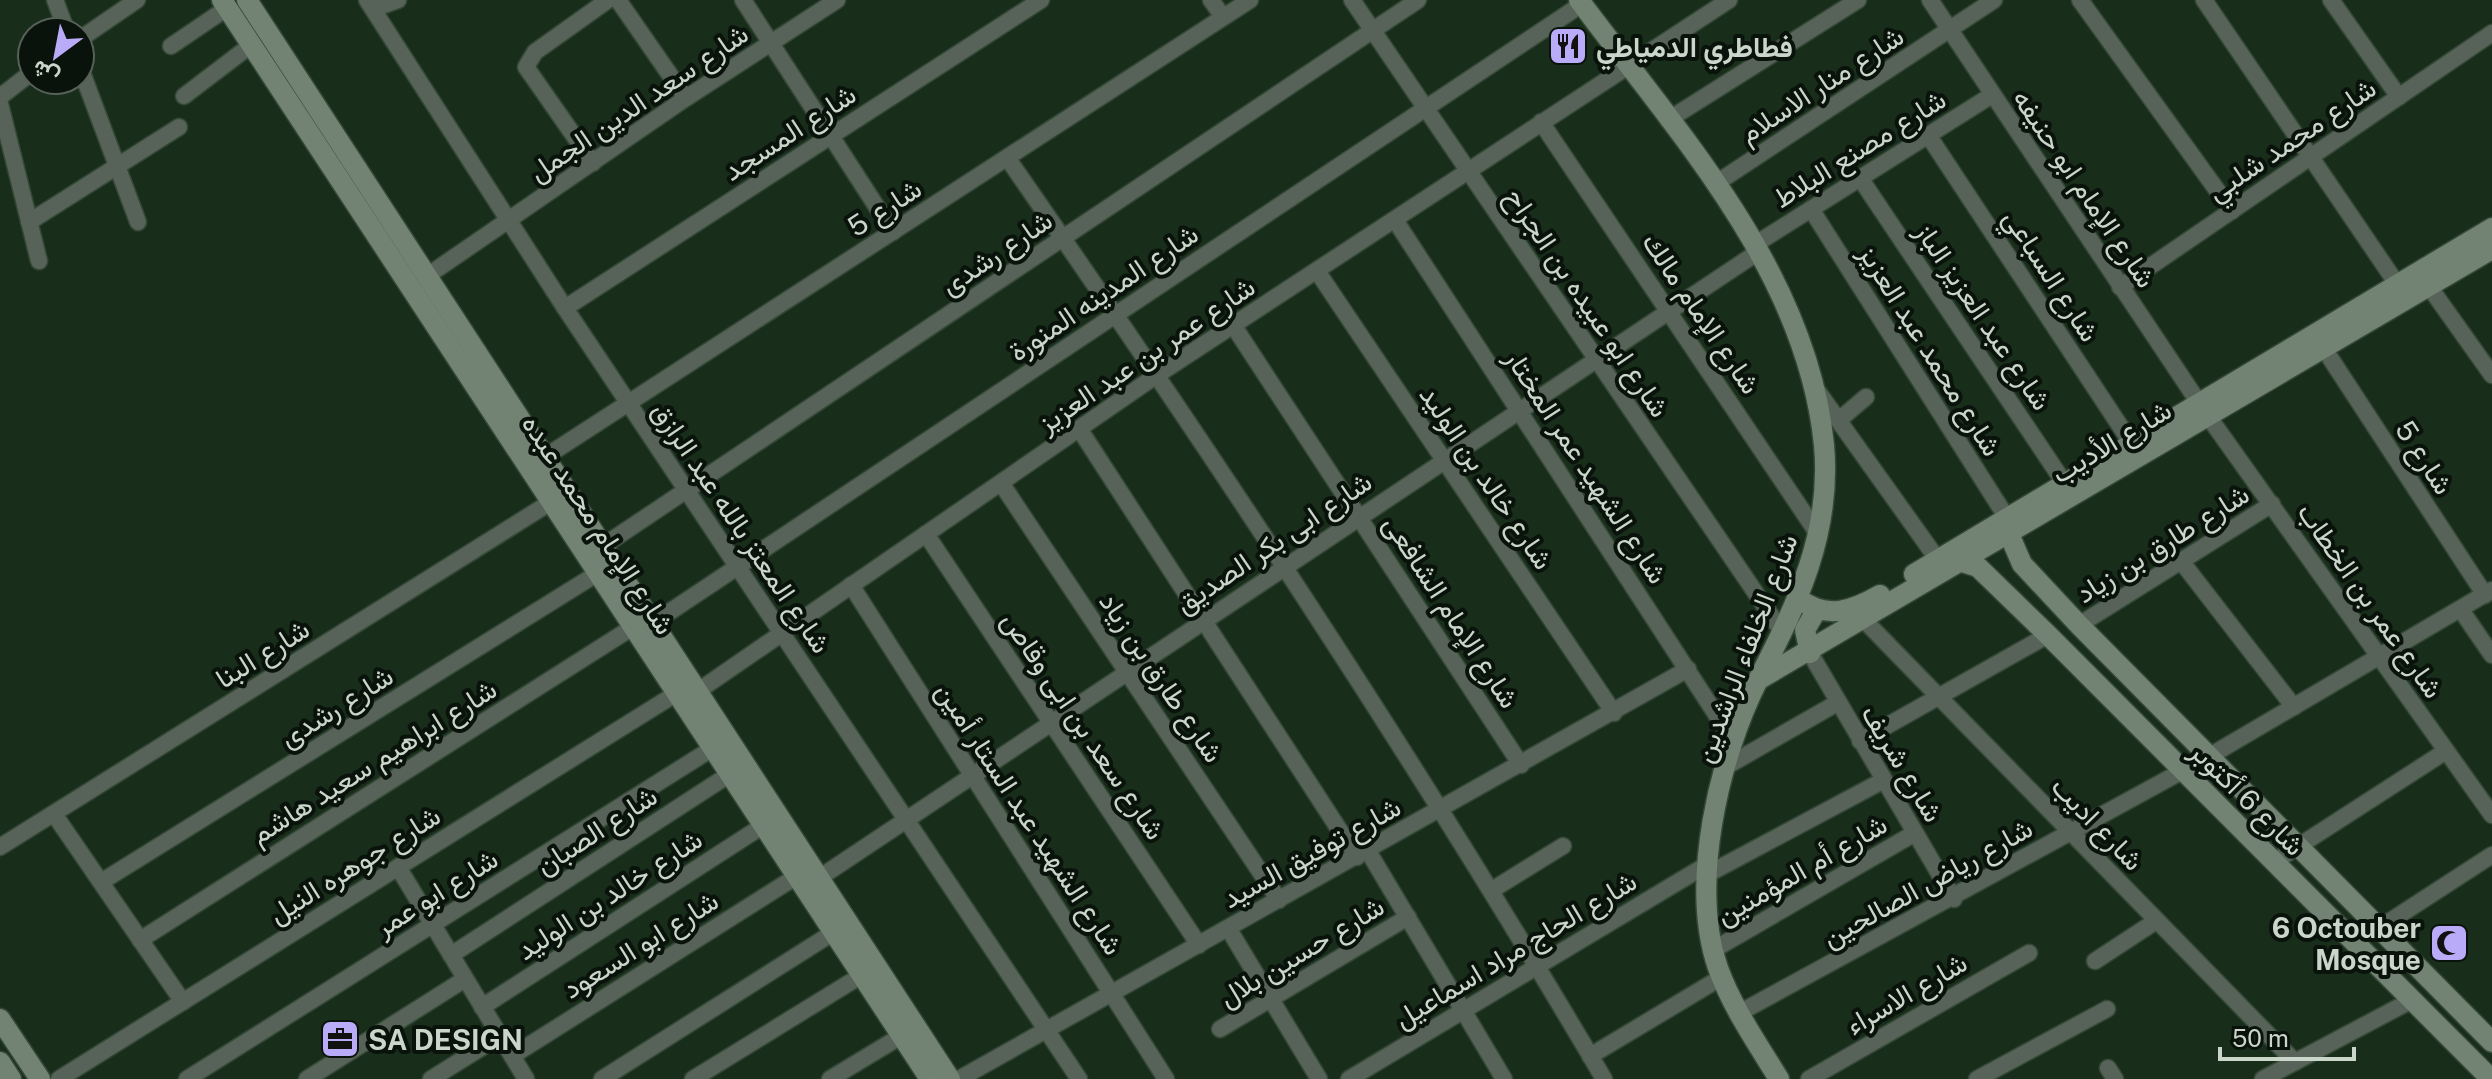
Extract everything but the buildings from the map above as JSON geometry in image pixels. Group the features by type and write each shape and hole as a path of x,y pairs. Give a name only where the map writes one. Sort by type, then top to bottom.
{"street":[{"path":"96,28 137,0"},
{"name":"شارع الإمام محمد عبده","path":"247,0 545,457 598,573 698,691 819,878 909,1031 930,1079"},
{"path":"370,5 398,0"},
{"path":"593,163 526,67 535,52 608,0"},
{"path":"618,0 686,98"},
{"path":"743,0 893,232"},
{"name":"شارع سعد الدين الجمل","path":"427,276 686,98 837,0"},
{"name":"شارع المسجد","path":"565,308 1041,0"},
{"path":"1211,0 1223,17"},
{"name":"شارع 5","path":"545,457 1250,0"},
{"name":"شارع ابو عبيده بن الجراح","path":"1352,0 1783,633"},
{"name":"شارع رشدى","path":"603,546 1418,0"},
{"name":"شارع عمر بن عبد العزيز","path":"698,691 1157,375 1729,0"},
{"path":"1668,120 1858,0"},
{"name":"شارع الإمام ابو حنيفه","path":"1930,0 2204,410"},
{"name":"شارع منار الاسلام","path":"1715,184 1994,0"},
{"path":"2080,0 2232,211"},
{"path":"2204,0 2397,284"},
{"path":"2331,0 2399,97"},
{"name":"شارع الخلفاء الراشدين","path":"1580,2 1715,184 1756,248 1798,338 1824,448 1824,499 1808,604 1783,633 1758,680 1734,742 1707,870 1707,919 1722,977 1739,1013 1779,1079"},
{"name":"شارع المدينه المنورة","path":"643,625 738,567 1425,109 1580,2"},
{"path":"171,46 225,4"},
{"name":"شارع الإمام محمد عبده","path":"225,4 551,502 603,546 677,693 862,975 950,1079"},
{"name":"شارع المعتز بالله عبد الرازق","path":"370,5 565,308 1079,1079"},
{"name":"شارع محمد شلبي","path":"2120,287 2492,33"},
{"path":"184,96 251,45"},
{"name":"شارع مصنع البلاط","path":"1756,248 1811,209 1992,95"},
{"path":"91,96 138,222"},
{"path":"1,98 39,261"},
{"name":"شارع الإمام مالك","path":"1541,122 1669,308 1818,534"},
{"path":"29,222 179,127"},
{"name":"شارع السباعي","path":"1928,135 2132,444"},
{"path":"1008,159 1286,565 1443,809 1604,1079"},
{"name":"شارع عبد العزيز الباز","path":"1860,178 2065,484"},
{"name":"شارع محمد عبد العزيز","path":"1811,209 2008,526"},
{"name":"شارع الشهيد عمر المختار","path":"1395,220 1734,742"},
{"name":"شارع الأديب","path":"1808,604 1837,612 1857,608 1938,560 2008,526 2204,410 2397,284 2492,228"},
{"name":"شارع ابى بكر الصديق","path":"819,878 1756,248"},
{"name":"شارع الأديب","path":"1758,680 1810,653 1962,562 2065,484 2132,444 2323,347 2492,249"},
{"name":"شارع خالد بن الوليد","path":"1317,271 1614,713"},
{"path":"2428,285 2492,375"},
{"name":"شارع الإمام الشافعى","path":"1233,325 1521,765"},
{"name":"شارع 5","path":"2323,347 2488,592"},
{"path":"1810,381 1938,560"},
{"path":"1839,420 1866,397"},
{"name":"شارع عمر بن الخطاب","path":"2204,410 2492,815"},
{"path":"1080,430 1203,621 1408,917 1504,1079"},
{"name":"شارع طارق بن زياد","path":"1001,483 1279,900"},
{"name":"شارع البنا","path":"0,847 551,502"},
{"name":"شارع طارق بن زياد","path":"2079,625 2272,504"},
{"name":"شارع 6 أكتوبر","path":"2008,526 2022,564 2079,625 2492,1042"},
{"name":"شارع سعد بن ابى وقاص","path":"926,534 1199,945"},
{"path":"2181,561 2294,707"},
{"name":"شارع 6 أكتوبر","path":"1962,562 1978,567 2048,635 2491,1079"},
{"name":"شارع رشدى","path":"101,882 598,573"},
{"name":"شارع الشهيد عبد الستار أمين","path":"851,585 1166,1079"},
{"name":"شارع رياض الصالحين","path":"1739,1013 1954,899 2208,757 2488,592"},
{"path":"1808,604 1805,630 1810,653"},
{"path":"2461,610 2492,655"},
{"name":"شارع اديب","path":"1864,620 2295,1062"},
{"name":"شارع ابراهيم سعيد هاشم","path":"140,940 643,625"},
{"path":"1860,741 2048,635"},
{"name":"شارع شريف","path":"1810,653 1954,899"},
{"name":"شارع توفيق السيد","path":"959,1079 1688,669"},
{"name":"شارع جوهره النيل","path":"59,1079 677,693"},
{"path":"1727,766 1837,703"},
{"name":"شارع ابو عمر","path":"187,1079 713,748"},
{"path":"2274,862 2446,751"},
{"name":"شارع الصبان","path":"451,955 730,774"},
{"name":"شارع الحاج مراد اسماعيل","path":"1349,1079 1536,964 1707,870 1884,780"},
{"path":"54,814 183,1002"},
{"name":"شارع خالد بن الوليد","path":"482,1007 764,825"},
{"name":"شارع أم المؤمنين","path":"1713,950 1915,833"},
{"path":"1492,890 1563,846"},
{"path":"2378,929 2492,855"},
{"path":"398,867 526,1079"},
{"name":"شارع ابو السعود","path":"512,1056 797,876"},
{"name":"شارع حسين بلال","path":"1220,1029 1408,917"},
{"path":"2095,961 2156,921"},
{"path":"1228,928 1319,1079"},
{"path":"602,1079 834,932"},
{"name":"شارع الاسراء","path":"1809,1079 2029,953"},
{"path":"693,1079 862,975"},
{"path":"1590,1056 1722,977"},
{"path":"307,1079 465,979"},
{"path":"2263,1079 2412,1000"},
{"path":"1977,1079 2107,1009"},
{"path":"0,1019 40,1079"},
{"path":"830,1079 909,1031"},
{"path":"431,1079 500,1036"},
{"path":"0,1062 11,1079"},
{"path":"1373,1064 1383,1079"}],"place":[{"name":"فطاطري الدمياطي","path":"1568,46"},
{"name":"6 Octouber Mosque","path":"2449,943"},
{"name":"SA DESIGN","path":"340,1039"}]}
